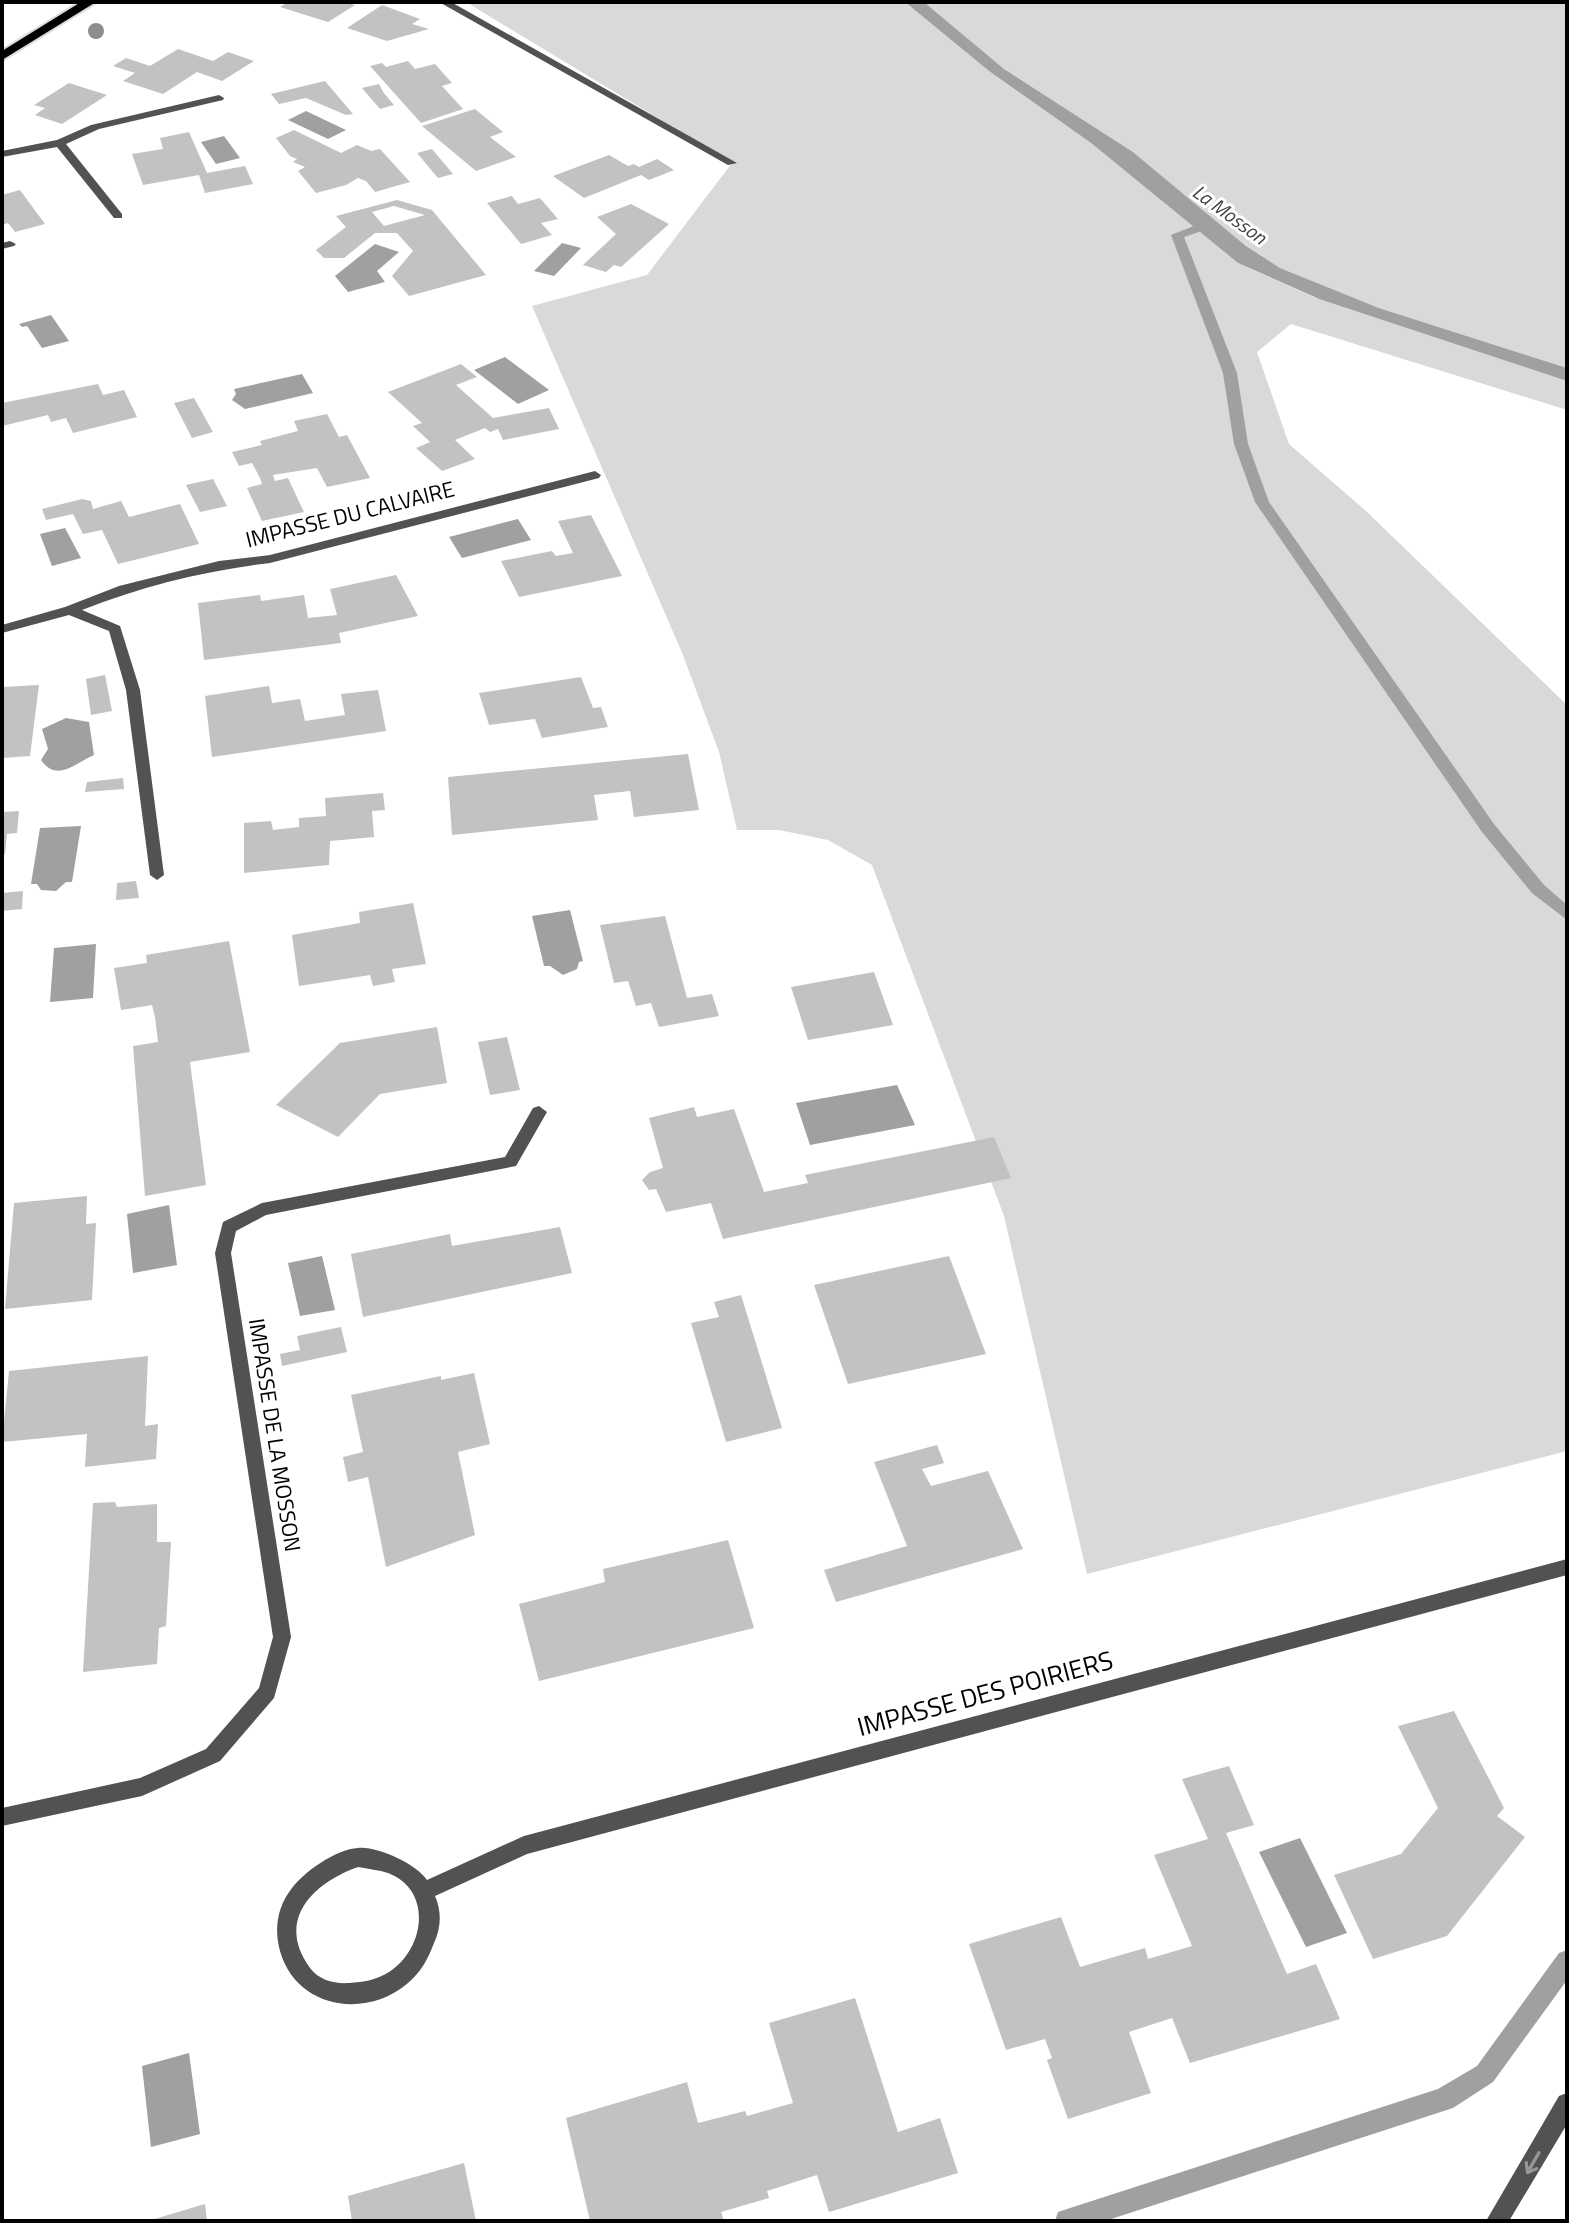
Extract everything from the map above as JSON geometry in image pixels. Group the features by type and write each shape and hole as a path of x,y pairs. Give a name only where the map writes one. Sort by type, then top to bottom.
{"main road":[{"path":"2,56 90,2"}],"street":[{"path":"444,2 732,163"},
{"path":"2,154 60,143 95,127 219,98"},
{"path":"60,143 118,216"},
{"name":"IMPASSE DU CALVAIRE","path":"2,629 70,610 124,589 219,565 270,559 595,475"},
{"path":"70,610 115,629 133,690 157,875"},
{"name":"IMPASSE DE LA MOSSON","path":"2,1817 142,1787 213,1755 267,1692 282,1637 223,1253 229,1227 262,1209 510,1162 539,1112"},
{"name":"IMPASSE DES POIRIERS","path":"425,1891 524,1845 1567,1567"},
{"path":"358,1857 385,1859 409,1871 425,1891 431,1917 426,1944 410,1969 386,1987 358,1995 330,1993 306,1980 291,1958 286,1932 292,1905 307,1882 331,1864 358,1857"},
{"path":"1497,2221 1567,2104"}],"shaded area":[{"path":"466,2 905,2 989,71 1091,143 1238,263 1313,297 1567,381 1567,410 1291,324 1257,352 1289,444 1366,511 1567,705 1567,1451 1087,1574 1004,1216 872,865 828,840 779,830 737,830 719,752 683,655 532,306 647,275 732,163"},
{"path":"905,2 924,2 1004,69 1133,152 1246,246 1280,268 1379,308 1567,368 1567,381 1319,299 1238,263 1091,143 989,71"},
{"path":"924,2 1567,2 1567,368 1379,308 1280,268 1246,246 1133,152 1004,69"},
{"path":"306,111 346,130 328,139 288,120"},
{"path":"224,136 240,158 216,164 201,142"},
{"path":"562,243 581,248 554,276 534,271"},
{"path":"375,244 399,252 377,271 385,282 348,292 335,276"},
{"path":"51,315 69,341 42,348 27,326 19,324"},
{"path":"505,357 549,390 518,404 474,370"},
{"path":"302,374 313,393 245,409 232,400 236,394 234,389"},
{"path":"518,519 531,540 462,558 449,537"},
{"path":"65,528 81,558 52,566 40,534"},
{"path":"66,718 89,722 94,755 66,769 53,770 41,760 48,749 42,729"},
{"path":"81,826 72,882 66,882 56,891 41,890 37,884 31,884 40,828"},
{"path":"570,910 583,961 579,962 577,969 563,975 550,966 544,966 532,916"},
{"path":"96,944 93,998 50,1002 54,948"},
{"path":"897,1085 915,1125 810,1145 796,1103"},
{"path":"169,1205 177,1265 133,1273 127,1214"},
{"path":"322,1256 335,1310 300,1316 288,1263"},
{"path":"1300,1838 1347,1933 1306,1947 1259,1852"},
{"path":"189,2053 200,2134 151,2147 142,2066"}],"building":[{"path":"288,2 346,2 355,5 328,22 280,7"},
{"path":"382,5 420,19 412,24 429,29 387,41 347,28"},
{"path":"178,49 213,61 228,52 254,61 222,81 197,72 163,94 123,81 135,73 113,66 126,58 150,66"},
{"path":"408,61 415,69 435,64 452,83 442,86 463,109 421,123 370,66 382,63 386,67"},
{"path":"325,81 353,114 346,115 306,98 279,104 271,94"},
{"path":"69,83 107,95 62,124 35,115 45,108 34,105"},
{"path":"379,84 394,105 380,109 362,88"},
{"path":"475,109 503,132 490,137 516,157 476,171 422,126"},
{"path":"294,130 341,153 357,145 371,151 380,149 410,182 375,192 366,181 358,178 346,185 316,193 298,171 305,167 293,162 297,159 290,156 276,138"},
{"path":"189,132 207,173 245,166 253,184 205,193 199,175 143,185 132,154 163,149 160,138"},
{"path":"432,149 453,174 438,178 417,153"},
{"path":"609,155 628,166 634,164 639,167 657,159 674,170 649,180 641,175 584,198 553,176"},
{"path":"20,190 45,224 15,232 8,223 2,225 2,195"},
{"path":"512,196 518,204 540,198 558,219 541,223 552,235 521,244 487,203"},
{"path":"397,200 432,210 486,275 409,296 392,276 413,251 397,233 375,233 344,258 324,258 316,250 346,227 336,216","holes":["394,206 425,215 384,226 372,212"]},
{"path":"631,204 669,224 621,267 614,265 606,272 583,265 616,234 597,217"},
{"path":"461,364 477,377 456,385 493,418 549,408 559,429 503,440 498,429 490,432 485,428 455,440 475,459 442,471 416,448 430,442 413,426 422,423 388,392"},
{"path":"98,384 103,395 124,390 137,417 73,433 66,418 51,422 48,415 2,426 2,403"},
{"path":"194,398 213,432 192,438 174,403"},
{"path":"327,414 339,437 347,435 370,478 327,487 317,468 273,475 275,481 288,478 304,512 262,521 247,488 262,484 260,478 252,463 239,466 232,452 262,445 260,441 298,431 294,421"},
{"path":"213,479 227,506 200,512 186,485"},
{"path":"82,499 91,501 93,509 121,501 129,517 180,504 199,544 118,564 102,530 83,534 73,514 46,520 42,509"},
{"path":"591,515 622,576 519,597 501,561 552,551 556,556 573,553 558,521"},
{"path":"396,575 418,616 339,633 341,643 204,660 198,603 260,595 261,601 304,595 308,618 337,615 330,589"},
{"path":"105,675 112,711 91,715 86,679"},
{"path":"581,677 593,708 601,707 608,727 542,738 535,719 489,725 479,693"},
{"path":"39,685 30,756 2,758 2,687"},
{"path":"269,686 272,703 300,699 305,721 345,715 341,694 378,690 386,731 212,757 205,696"},
{"path":"688,754 699,810 634,817 630,791 594,795 598,820 452,835 448,777"},
{"path":"123,778 124,789 85,792 87,782"},
{"path":"383,793 385,810 372,811 374,837 330,841 329,865 244,873 244,823 271,821 273,830 299,827 299,818 326,816 325,798"},
{"path":"19,811 17,833 7,834 5,854 2,854 2,812"},
{"path":"136,881 139,898 116,900 117,883"},
{"path":"23,891 22,909 2,911 2,893"},
{"path":"413,903 426,964 392,969 395,982 373,986 370,975 299,986 292,935 360,923 359,912"},
{"path":"665,916 687,998 712,994 719,1016 659,1027 651,1003 636,1006 628,981 614,983 600,925"},
{"path":"229,941 250,1052 190,1062 206,1185 145,1196 133,1046 158,1042 155,1017 152,1005 121,1010 114,968 147,963 146,955"},
{"path":"874,972 893,1025 808,1040 791,987"},
{"path":"437,1027 447,1083 380,1094 338,1137 276,1105 340,1043"},
{"path":"507,1037 520,1090 490,1095 478,1042"},
{"path":"694,1107 697,1117 734,1109 764,1192 808,1183 805,1175 994,1137 1011,1178 723,1239 711,1203 666,1212 656,1189 649,1190 642,1180 650,1172 663,1168 649,1118"},
{"path":"87,1196 86,1224 96,1223 92,1300 5,1309 14,1203"},
{"path":"560,1227 572,1273 363,1317 351,1254 450,1234 452,1246"},
{"path":"949,1256 986,1354 848,1384 814,1285"},
{"path":"741,1295 782,1428 726,1442 691,1323 719,1317 714,1302"},
{"path":"341,1327 347,1352 282,1366 280,1354 300,1350 297,1336"},
{"path":"148,1356 145,1426 158,1424 156,1459 85,1467 87,1434 2,1442 9,1371"},
{"path":"474,1373 490,1444 458,1452 475,1535 386,1567 368,1477 348,1482 343,1457 363,1452 351,1395 441,1376 441,1380"},
{"path":"937,1445 944,1463 922,1469 931,1486 988,1471 1023,1549 836,1602 824,1570 907,1546 874,1462"},
{"path":"115,1502 117,1507 157,1504 157,1542 171,1542 166,1626 159,1628 157,1664 83,1672 93,1503"},
{"path":"728,1540 754,1628 539,1681 519,1604 605,1582 603,1569"},
{"path":"1454,1711 1504,1808 1497,1816 1525,1837 1447,1936 1373,1959 1334,1875 1401,1854 1438,1808 1398,1726"},
{"path":"1229,1766 1254,1825 1226,1833 1265,1924 1287,1974 1316,1964 1340,2019 1190,2063 1172,2018 1129,2032 1151,2093 1068,2119 1047,2060 1052,2058 1045,2039 1006,2050 969,1944 1061,1917 1080,1967 1145,1948 1148,1959 1192,1946 1154,1855 1208,1839 1182,1779"},
{"path":"855,1998 898,2132 940,2118 958,2173 829,2212 817,2175 767,2191 769,2198 721,2212 724,2221 590,2221 566,2118 687,2082 698,2123 745,2111 747,2116 793,2103 769,2023"},
{"path":"464,2163 476,2221 352,2221 348,2196"},
{"path":"205,2204 207,2221 151,2221 151,2220"}],"waterway":[{"path":"1204,226 1177,235 1230,373 1241,444 1262,502 1488,828 1538,889 1567,914"},
{"path":"1067,2221 1444,2099 1485,2074 1567,1961"}],"water label":[{"name":"La Mosson","path":"1230,214"}]}
